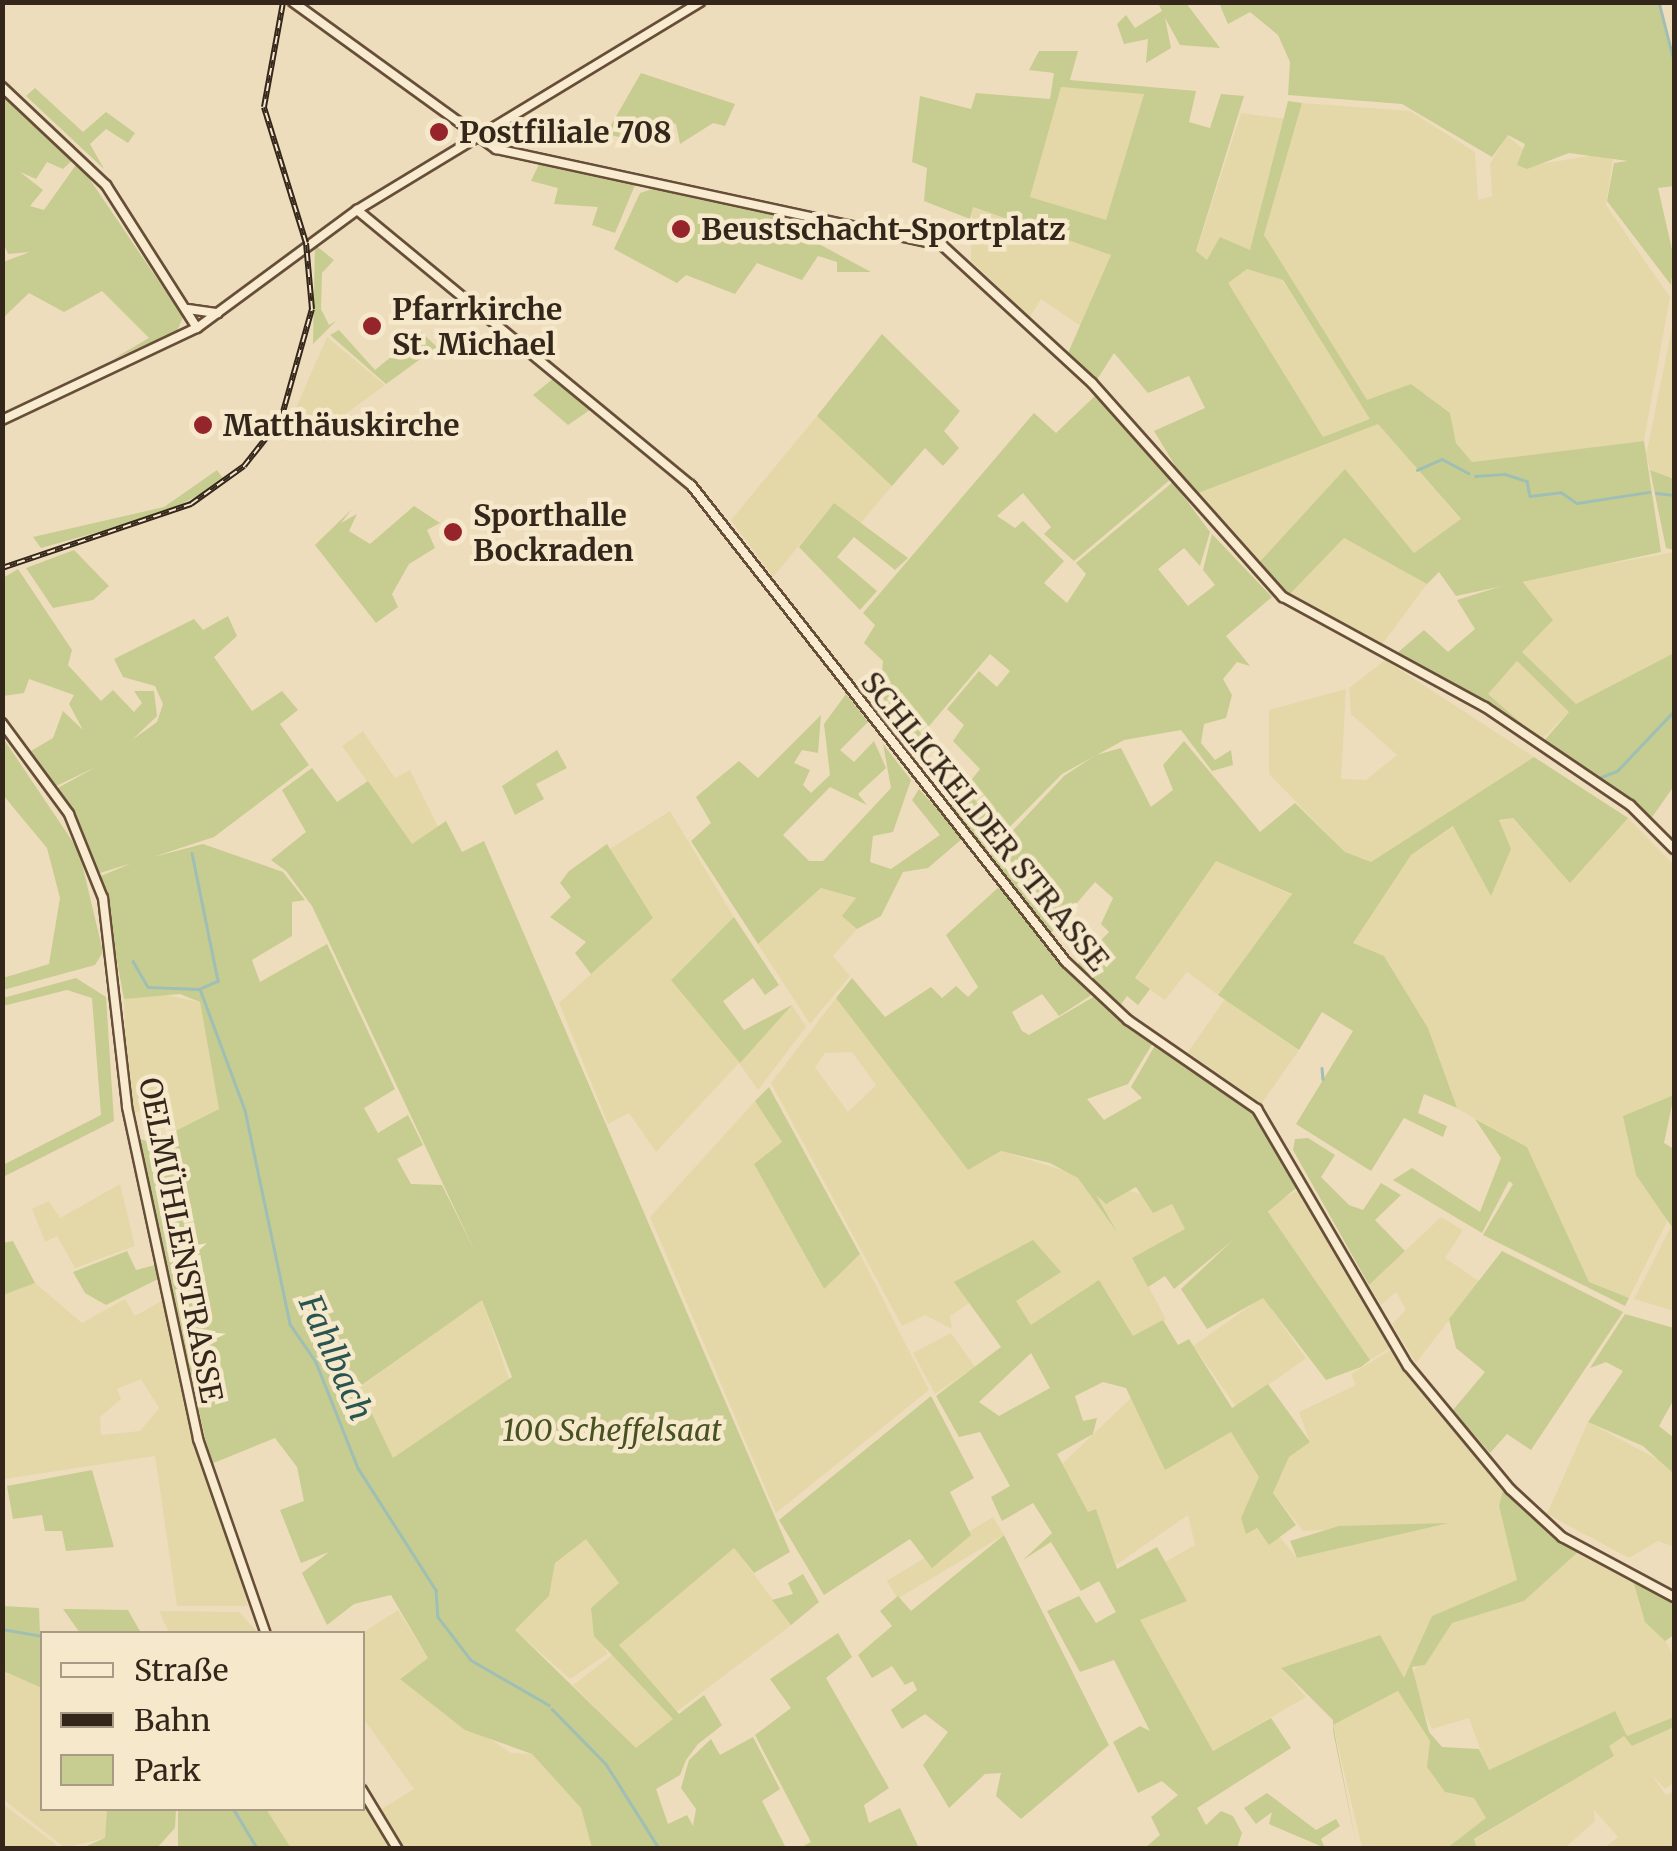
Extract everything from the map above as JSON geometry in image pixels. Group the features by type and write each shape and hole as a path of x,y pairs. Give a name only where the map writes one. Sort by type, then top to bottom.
{"main road":[{"path":"293,2 476,136 505,151 943,246 1092,382 1284,596 1485,707 1630,805 1674,849"},
{"path":"2,420 198,328 357,210 700,2"},
{"path":"2,87 106,185 198,328"},
{"name":"SCHLICKELDER STRASSE","path":"357,210 690,485 1066,962 1128,1020 1256,1110 1408,1366 1510,1489 1562,1537 1674,1597"},
{"path":"186,308 218,314"},
{"name":"OELMÜHLENSTRASSE","path":"2,723 68,814 104,898 136,1150 198,1439 252,1607 264,1631"},
{"path":"365,1795 398,1848"}],"shaded area":[{"path":"1061,87 1144,93 1106,221 1030,197"},
{"path":"1302,103 1410,111 1475,152 1478,200 1492,196 1490,164 1507,135 1540,164 1614,152 1606,205 1670,297 1644,441 1472,462 1456,443 1450,413 1411,384 1367,401 1264,235"},
{"path":"1241,113 1286,119 1250,251 1208,261 1196,252"},
{"path":"972,207 1111,255 1082,327 1041,299 1030,317 971,261"},
{"path":"1247,269 1282,280 1371,419 1323,437 1227,283"},
{"path":"1674,318 1674,479 1650,470 1646,455"},
{"path":"327,337 385,385 339,419 331,413 319,430 295,410"},
{"path":"817,416 892,486 859,525 834,503 773,577 731,520"},
{"path":"1378,424 1461,520 1414,553 1345,470 1255,567 1193,495"},
{"path":"1344,538 1427,584 1381,646 1287,597"},
{"path":"1674,552 1674,653 1576,704 1521,652 1521,580"},
{"path":"1385,660 1534,757 1371,862 1345,852 1269,774 1269,710 1346,689 1341,779 1366,780 1397,755 1351,714 1349,688"},
{"path":"1518,661 1569,712 1537,744 1486,693"},
{"path":"363,731 395,778 410,770 438,827 412,845 342,746"},
{"path":"670,811 734,917 671,979 740,1062 792,1005 806,1027 758,1090 739,1063 656,1152 629,1113 608,1124 559,1003 653,918 610,849"},
{"path":"1512,818 1570,882 1628,818 1674,865 1674,1095 1624,1116 1636,1175 1668,1220 1629,1298 1589,1282 1527,1147 1456,1108 1428,1028 1385,957 1352,944 1411,855 1454,826 1501,863 1499,821"},
{"path":"1216,860 1292,895 1218,995 1187,972 1165,1000 1135,979"},
{"path":"821,888 857,899 843,916 857,929 833,956 850,976 810,1024 758,944"},
{"path":"157,993 200,1002 219,1109 177,1132 167,1105 132,1113 127,1086 124,999"},
{"path":"836,998 968,1170 1001,1151 1172,1204 1185,1229 1133,1258 1166,1319 1133,1337 1031,1325 1016,1302 955,1281 970,1303 950,1316 952,1329 925,1315 902,1326 771,1083","holes":["852,1052 876,1085 848,1112 815,1067 825,1053"]},
{"path":"1225,999 1299,1051 1261,1104 1188,1052"},
{"path":"755,1101 782,1142 754,1164 823,1288 860,1254 929,1390 776,1513 650,1217"},
{"path":"120,1184 135,1246 75,1268 57,1236 45,1242 32,1209 49,1201 60,1218"},
{"path":"1303,1187 1393,1346 1370,1360 1266,1209"},
{"path":"1441,1217 1463,1230 1445,1258 1479,1281 1416,1363 1392,1324 1406,1310 1396,1292 1381,1305 1369,1285"},
{"path":"1671,1226 1674,1230 1674,1311 1634,1299"},
{"path":"35,1283 82,1323 125,1299 135,1316 163,1300 248,1606 177,1606 155,1456 4,1479 3,1295","holes":["141,1379 159,1408 140,1431 101,1435 100,1417 121,1399 117,1389"]},
{"path":"1263,1297 1306,1358 1236,1407 1193,1346"},
{"path":"482,1299 509,1379 393,1459 359,1388"},
{"path":"951,1333 975,1367 935,1394 913,1353"},
{"path":"1394,1348 1504,1486 1499,1506 1518,1580 1432,1616 1404,1679 1379,1635 1281,1668 1306,1697 1213,1751 1139,1619 1187,1601 1165,1562 1195,1545 1188,1515 1116,1565 1096,1509 1088,1512 1062,1464 1131,1398 1165,1470 1231,1432 1260,1477 1241,1518 1247,1533 1256,1528 1269,1544 1280,1537 1297,1558 1449,1523 1303,1531 1273,1493 1289,1457 1310,1442 1299,1412 1356,1385 1351,1374"},
{"path":"1588,1422 1674,1468 1674,1547 1658,1541 1629,1558 1547,1514"},
{"path":"993,1517 1004,1535 898,1599 887,1581"},
{"path":"586,1538 619,1583 591,1608 607,1654 570,1679 515,1630 549,1596 555,1563"},
{"path":"734,1548 792,1625 672,1715 614,1638"},
{"path":"1579,1551 1631,1573 1674,1657 1674,1717 1627,1736 1614,1711 1488,1771 1469,1718 1432,1729 1408,1678 1452,1623 1524,1601"},
{"path":"398,1610 428,1658 400,1678 511,1753 532,1754 581,1808 592,1848 401,1848 380,1810 414,1789 365,1721 365,1631"},
{"path":"159,1611 239,1612 256,1631 168,1631"},
{"path":"616,1652 674,1719 636,1749 573,1685"},
{"path":"2,1671 40,1687 40,1811 107,1811 105,1838 65,1848 3,1799"},
{"path":"1399,1691 1430,1741 1428,1767 1445,1792 1474,1798 1487,1818 1447,1848 1362,1848 1333,1725"},
{"path":"1674,1727 1674,1783 1665,1789 1651,1774 1666,1795 1674,1791 1674,1848 1604,1848 1618,1837 1594,1810 1595,1821 1565,1848 1477,1848 1474,1840 1614,1756 1608,1746 1624,1735 1632,1746"},
{"path":"3,1804 54,1843 58,1848 3,1848"},
{"path":"365,1806 390,1848 291,1848 267,1811 365,1811"}],"green space":[{"path":"1158,3 1186,3 1220,48 1180,45 1165,18 1171,48 1146,63 1148,39 1124,44 1117,24 1126,15 1135,28 1162,11"},
{"path":"1219,3 1658,3 1674,67 1674,186 1658,188 1674,258 1671,285 1607,201 1614,163 1628,161 1569,153 1527,169 1517,165 1525,144 1508,135 1492,157 1402,104 1288,95 1290,62 1278,35 1250,12 1228,24"},
{"path":"1039,51 1078,51 1070,80 1196,91 1189,122 1210,128 1221,94 1244,96 1196,251 1207,260 1220,237 1250,250 1288,101 1302,103 1264,235 1367,400 1411,384 1450,413 1456,443 1472,462 1644,441 1661,552 1456,596 1439,572 1427,584 1344,538 1287,597 1255,567 1345,469 1414,553 1461,519 1378,424 1193,495 1154,431 1205,408 1189,376 1148,393 1114,353 1096,381 1068,353 1111,255 973,207 970,219 924,201 927,168 912,162 920,96 971,109 976,93 1050,99 1054,73 1029,70","holes":["1061,87 1144,94 1106,220 1030,197","1247,269 1283,280 1370,419 1323,437 1228,283"]},
{"path":"641,73 735,104 725,126 713,123 680,144 676,124 656,119 649,144 606,134"},
{"path":"35,88 83,132 106,112 135,133 128,143 106,129 90,144 104,169 26,96"},
{"path":"3,95 75,158 63,169 47,162 36,179 20,172 43,190 30,206 44,210 78,162 183,317 177,331 113,359 149,338 102,291 64,312 29,293 3,318 3,262 30,252 8,254 3,242"},
{"path":"541,160 635,185 615,233 592,225 598,207 554,204 558,188 531,181"},
{"path":"653,189 782,216 779,237 817,243 871,272 837,272 837,262 818,256 802,280 757,263 735,294 686,275 677,283 614,249 640,193"},
{"path":"315,245 334,260 322,273 321,309 329,325 336,321 313,344"},
{"path":"339,330 375,370 421,332 437,347 386,384 330,335"},
{"path":"882,334 960,411 944,431 959,448 943,466 925,448 892,486 817,416"},
{"path":"555,377 594,407 568,425 533,395"},
{"path":"1096,395 1171,479 1074,561 1044,534 1051,527 1023,493 997,516 1015,528 1023,521 1064,561 1044,583 1067,603 1086,574 1076,563 1173,482 1210,532 1200,566 1184,548 1158,569 1188,606 1215,585 1203,570 1212,534 1272,597 1226,636 1250,666 1237,662 1223,679 1232,695 1226,718 1204,724 1201,743 1215,760 1231,750 1233,765 1212,771 1181,730 1124,740 1062,774 986,851 949,808 980,769 953,741 964,725 947,709 979,671 997,687 1010,671 990,654 919,738 880,695 883,661 864,643 875,625 863,613 1034,413 1056,433"},
{"path":"217,470 225,481 163,514 41,548 33,537 164,507"},
{"path":"1650,470 1674,479 1674,550 1666,548"},
{"path":"834,503 908,558 895,570 854,537 837,557 877,591 860,610 799,547"},
{"path":"414,506 440,523 427,530 435,548 409,564 392,594 398,607 376,623 315,545 352,509 341,523 357,514 349,531 370,544"},
{"path":"74,550 109,586 93,600 53,608 26,568"},
{"name":"100 Scheffelsaat","path":"18,569 72,650 68,665 101,701 113,690 134,712 142,703 134,691 154,691 157,716 132,740 157,722 163,704 155,686 123,677 114,659 194,619 203,630 228,616 237,636 214,657 252,711 282,691 298,710 280,724 309,765 214,837 153,857 203,844 283,872 305,900 292,902 292,936 252,960 260,982 327,944 395,1089 364,1108 378,1133 408,1115 423,1145 397,1159 411,1184 442,1185 477,1256 312,906 286,871 271,860 306,832 282,790 312,768 337,802 368,781 412,844 446,821 462,852 484,841 790,1552 754,1573 734,1548 619,1645 679,1714 704,1695 722,1725 739,1712 698,1744 680,1775 656,1789 668,1824 687,1815 693,1826 696,1809 681,1788 689,1760 711,1739 720,1755 753,1737 780,1789 762,1801 786,1848 592,1848 581,1808 532,1754 465,1730 400,1679 428,1658 391,1595 354,1604 327,1625 302,1573 329,1552 301,1563 280,1510 304,1501 297,1467 275,1438 211,1464 138,1139 154,1142 219,1109 200,1002 180,994 124,999 101,876 132,863 100,873 56,789 96,767 54,787 31,751 53,738 63,711 83,730 69,704 74,695 29,679 24,693 3,696 3,578","holes":["482,1300 512,1377 393,1458 359,1387","586,1539 619,1583 591,1608 594,1636 673,1719 636,1748 515,1630 549,1596 555,1563"]},
{"path":"1521,580 1553,620 1522,652 1576,704 1674,653 1674,786 1650,820 1396,654 1424,630 1448,652 1475,629 1457,600","holes":["1517,661 1569,712 1543,742 1488,694"]},
{"path":"846,694 868,722 840,750 854,762 874,741 886,768 858,794 867,805 830,787 783,835 809,861 823,861 891,788 883,744 911,780 893,832 873,836 870,862 891,869 940,835 912,800 919,789 963,838 928,868 903,872 881,916 857,929 842,916 856,898 821,888 758,944 691,841 711,823 696,797 739,761 758,778 821,715 818,753 802,750 794,763 810,770 803,785 811,793 830,775 824,724"},
{"path":"3,738 79,851 103,952 95,965 3,990 3,978 49,964 60,898 47,848 3,795"},
{"path":"1184,741 1260,832 1295,803 1345,852 1371,862 1534,757 1628,818 1570,883 1513,818 1499,820 1511,849 1491,896 1453,826 1411,855 1353,943 1384,956 1428,1028 1457,1108 1424,1094 1418,1113 1447,1126 1443,1137 1404,1118 1371,1171 1296,1124 1353,1031 1322,1012 1299,1050 1218,995 1292,894 1216,861 1135,978 1150,989 1138,1005 1127,996 1119,1007 1077,965 1109,932 1101,924 1113,898 1095,882 1051,933 989,856 1064,776 1096,755 1121,748 1151,807 1173,790 1163,765"},
{"path":"557,750 567,768 536,784 544,799 515,815 502,786"},
{"path":"607,844 653,918 591,974 575,953 586,942 550,917 571,897 560,883 569,871"},
{"path":"1000,886 1093,994 1059,1016 1042,994 1012,1012 1022,1031 1029,1035 1095,996 1154,1041 1128,1084 1087,1099 1104,1120 1142,1098 1131,1087 1157,1042 1246,1102 1301,1184 1174,1289 1165,1276 1148,1287 1132,1258 1185,1229 1172,1204 1153,1213 1136,1187 1106,1204 1096,1195 1117,1232 1078,1178 1050,1163 1001,1151 968,1170 836,998 852,978 885,1017 931,987 942,998 956,986 968,997 978,987 946,935"},
{"path":"734,917 779,985 765,995 753,978 723,1001 744,1030 792,1005 740,1063 671,980"},
{"path":"76,978 106,997 114,1121 3,1177 3,1165 101,1115 92,998 67,990 3,1006 3,998"},
{"path":"769,1087 860,1254 824,1289 754,1164 782,1142 755,1101"},
{"path":"1674,1095 1664,1143 1674,1149 1674,1230 1636,1175 1623,1116"},
{"path":"1475,1119 1527,1147 1589,1282 1629,1298 1625,1306 1483,1235 1513,1184 1509,1181 1482,1233 1393,1180 1412,1168 1480,1212 1501,1158"},
{"path":"1308,1138 1335,1155 1321,1177 1349,1205 1363,1210 1381,1183 1401,1195 1375,1220 1405,1251 1369,1285 1293,1150 1295,1139"},
{"path":"1266,1209 1370,1360 1361,1367 1326,1380 1263,1298 1207,1329 1181,1289"},
{"path":"1033,1240 1061,1272 1016,1301 1031,1325 1099,1280 1133,1336 1163,1320 1178,1345 1189,1339 1232,1408 1268,1384 1310,1442 1289,1457 1273,1493 1296,1525 1269,1545 1257,1528 1246,1534 1241,1518 1259,1477 1231,1432 1165,1470 1126,1388 1103,1382 1075,1396 1083,1421 1097,1418 1093,1434 1057,1454 1088,1512 1096,1509 1117,1569 1157,1547 1187,1601 1140,1620 1213,1751 1271,1718 1291,1748 1197,1808 1206,1825 1221,1811 1233,1816 1242,1833 1237,1848 1145,1848 1160,1835 1151,1817 1178,1795 1162,1781 1138,1793 1113,1742 1140,1726 1150,1731 1114,1660 1080,1672 1047,1611 1079,1596 1096,1623 1116,1612 1099,1581 1081,1591 1051,1542 1023,1560 1052,1533 1033,1503 1002,1521 991,1497 1010,1486 980,1432 959,1437 936,1396 1001,1347 954,1282","holes":["1031,1353 1050,1388 999,1416 979,1402"]},
{"path":"13,1241 35,1283 3,1295 3,1243"},
{"path":"127,1251 136,1270 155,1265 160,1278 106,1305 85,1293 73,1272"},
{"path":"1502,1251 1623,1312 1531,1450 1507,1434 1490,1453 1453,1410 1485,1372 1456,1348 1449,1319"},
{"path":"1625,1314 1674,1328 1674,1399 1659,1426 1674,1438 1673,1473 1643,1446 1588,1422 1623,1371 1606,1362 1590,1368"},
{"path":"931,1396 974,1478 950,1492 971,1535 932,1568 910,1539 824,1595 779,1520"},
{"path":"92,1470 114,1547 66,1551 62,1531 45,1531 42,1515 13,1519 7,1486"},
{"path":"1504,1486 1579,1551 1524,1601 1452,1623 1425,1665 1412,1667 1429,1732 1442,1747 1479,1749 1489,1770 1615,1711 1627,1736 1674,1717 1674,1727 1632,1746 1624,1736 1609,1746 1614,1756 1474,1839 1477,1848 1447,1848 1486,1818 1474,1798 1445,1792 1427,1767 1430,1741 1398,1691 1333,1725 1333,1720 1281,1668 1380,1635 1404,1678 1432,1616 1517,1580 1499,1506"},
{"path":"1449,1523 1297,1558 1290,1541 1339,1526"},
{"path":"1004,1535 1109,1745 1021,1819 996,1796 1001,1773 985,1774 949,1808 923,1765 948,1732 925,1714 902,1729 891,1710 917,1690 913,1681 905,1685 892,1666 872,1678 858,1655 892,1626 880,1611 898,1596 911,1611"},
{"path":"1631,1573 1674,1603 1674,1635 1665,1641 1645,1622"},
{"path":"803,1574 819,1602 791,1625 772,1600 793,1594 788,1583"},
{"path":"3,1606 39,1608 40,1687 3,1671"},
{"path":"63,1609 128,1610 140,1631 79,1631"},
{"path":"838,1633 852,1657 826,1678 889,1788 864,1805 869,1823 900,1808 919,1848 800,1848 811,1842 755,1735 791,1708 770,1679"},
{"path":"1333,1725 1357,1848 1333,1731"},
{"path":"1267,1793 1316,1830 1336,1819 1340,1826 1321,1839 1325,1848 1269,1824 1272,1812 1256,1824 1244,1808"},
{"path":"107,1811 176,1811 175,1828 157,1848 82,1848 105,1838"},
{"path":"178,1811 267,1811 291,1848 178,1848"}],"waterway":[{"path":"1659,2 1674,61"},
{"path":"1417,470 1442,459 1468,473"},
{"path":"1475,476 1505,474 1527,481 1530,496 1561,492 1577,503 1649,492"},
{"path":"1656,493 1674,495"},
{"path":"1596,779 1617,771 1674,711"},
{"name":"Fahlbach","path":"192,853 218,981 200,989 245,1110 290,1324 316,1362 358,1468 436,1590 438,1617 471,1660 549,1705"},
{"path":"133,961 148,987 198,989"},
{"path":"1322,1068 1323,1079"},
{"path":"2,1629 40,1636"},
{"name":"Fahlbach","path":"552,1709 606,1764 659,1848"},
{"path":"235,1811 257,1848"}],"railway":[{"path":"2,568 191,504 244,466 281,419 312,309 306,243 264,107 283,2"}],"place":[{"name":"Postfiliale 708","path":"439,132"},
{"name":"Beustschacht-Sportplatz","path":"681,229"},
{"name":"Pfarrkirche St. Michael","path":"372,326"},
{"name":"Matthäuskirche","path":"203,425"},
{"name":"Sporthalle Bockraden","path":"453,532"}]}
